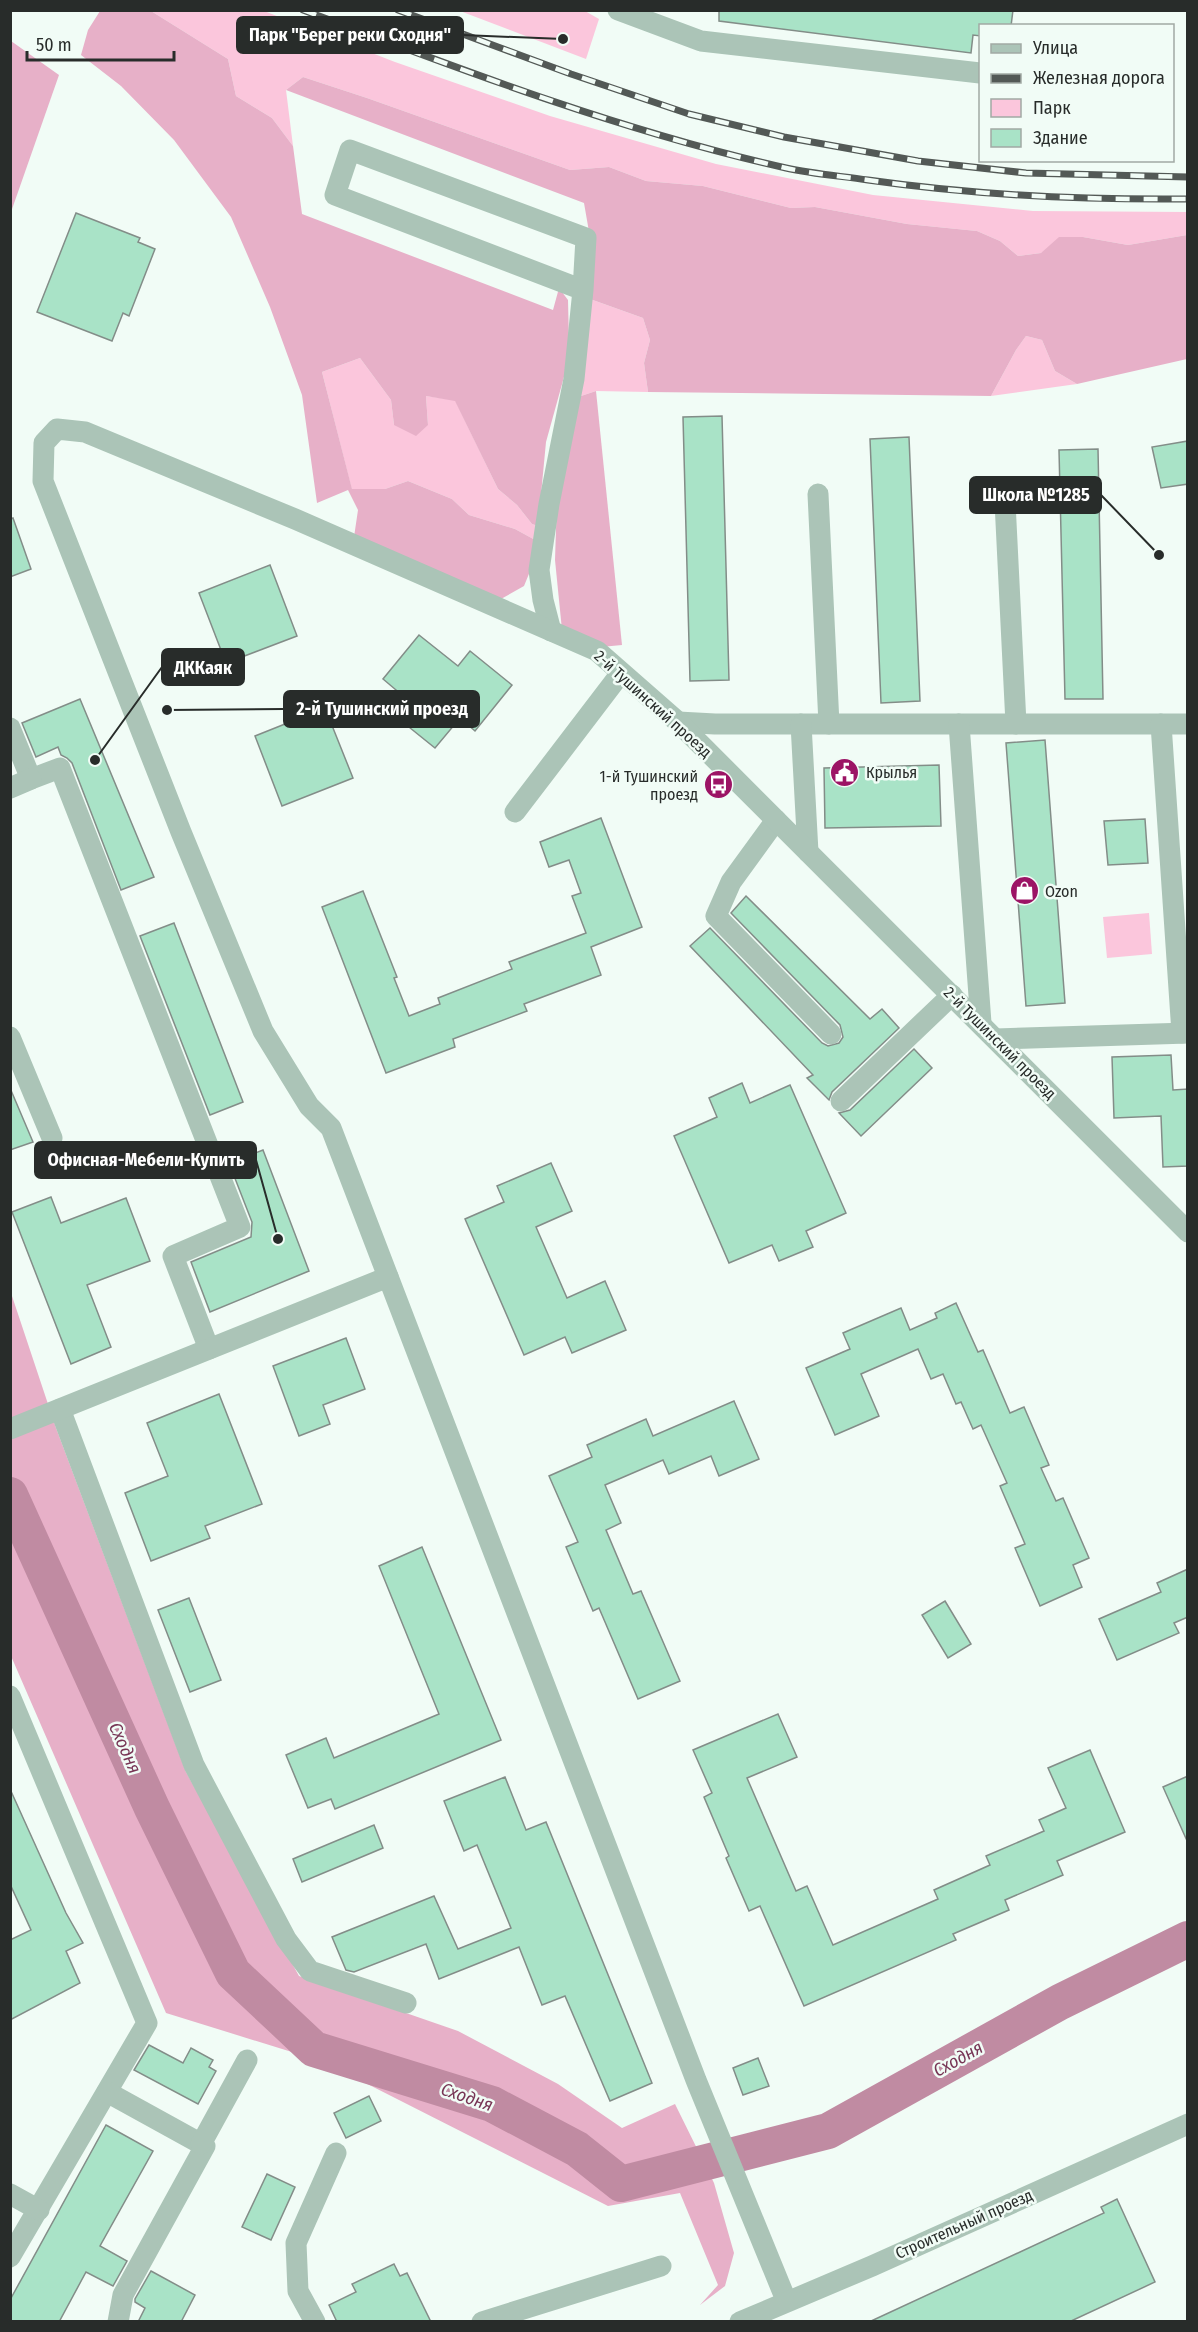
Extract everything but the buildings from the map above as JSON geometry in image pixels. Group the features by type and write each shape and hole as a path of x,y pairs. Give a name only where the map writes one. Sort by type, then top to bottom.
{"street":[{"path":"618,10 701,41 979,73"},
{"path":"551,631 543,600 539,570 549,504 574,379 583,290 586,238 350,150 335,195 583,290"},
{"name":"2-й Тушинский проезд","path":"388,1277 331,1128 309,1106 263,1031 181,832 44,481 44,443 57,429 85,432 295,519 597,651 678,722 1188,1232"},
{"path":"818,494 829,724"},
{"path":"1005,502 1016,724"},
{"path":"515,812 621,672"},
{"path":"678,722 1188,724"},
{"path":"801,724 808,852"},
{"path":"959,724 981,1023"},
{"path":"996,1039 1185,1033 1161,724"},
{"path":"10,728 31,779"},
{"path":"10,788 60,768 240,1227 173,1256 209,1349"},
{"path":"776,820 731,882 716,916 831,1034"},
{"path":"841,1101 952,995"},
{"path":"10,1037 52,1138"},
{"path":"10,1429 388,1277 696,2080 786,2300"},
{"path":"60,1409 194,1765 286,1939 310,1971 406,2003"},
{"path":"10,1696 147,2023 10,2258"},
{"path":"201,2144 247,2060"},
{"path":"107,2092 205,2146 123,2295 118,2322"},
{"name":"Строительный проезд","path":"740,2322 786,2300 883,2261 1188,2124"},
{"path":"315,2322 298,2291 296,2243 336,2153"},
{"path":"10,2194 39,2210"},
{"path":"482,2322 661,2266"}],"green space":[{"path":"151,11 264,11 395,62 550,116 716,164 873,195 1033,211 1187,212 1187,235 1128,245 1083,237 1041,253 1018,256 1000,241 977,231 907,224 815,207 791,208 703,186 646,181 609,167 570,170 303,77 286,90 293,146 272,118 236,96 228,59"},
{"path":"460,11 585,11 599,19 586,59"},
{"path":"590,299 643,318 650,340 644,363 648,392 596,391 578,397"},
{"path":"1026,336 1042,340 1055,371 1077,384 991,396"},
{"path":"360,358 391,400 394,425 428,425 426,396 455,400 498,489 517,505 532,524 538,526 537,541 515,529 469,515 452,499 408,481 385,489 352,490 322,372"},
{"path":"1149,913 1152,954 1107,958 1103,917"}],"shaded area":[{"path":"100,11 151,11 228,59 236,96 272,118 293,146 302,214 553,310 559,288 568,300 567,366 546,442 538,526 532,524 517,505 498,489 455,401 426,396 428,425 416,436 394,425 391,400 360,358 322,372 352,489 385,489 408,481 452,499 469,515 515,529 537,541 533,564 524,586 501,599 354,537 358,510 348,490 317,503 302,395 270,307 231,217 174,140 121,86 81,55 88,30"},
{"path":"11,41 59,75 11,212"},
{"path":"303,77 570,170 609,167 646,181 703,186 791,208 815,207 907,224 977,231 1000,241 1018,256 1041,253 1059,237 1083,237 1128,245 1187,235 1187,359 1077,384 1055,371 1042,340 1026,336 991,396 648,392 644,363 650,340 643,318 590,299 592,249 584,203 286,90"},
{"path":"596,391 622,645 601,647 562,630 555,560 557,499 578,397"},
{"path":"10,1290 56,1428 186,1772 299,1976 458,2031 558,2084 622,2128 675,2104 714,2183 734,2253 725,2286 700,2305 718,2285 680,2193 608,2206 324,2062 166,2013 11,1656"}],"waterway":[{"name":"Сходня","path":"10,1495 152,1808 233,1973 314,2049 492,2104 577,2149 621,2184 828,2131 1060,2002 1188,1939"}],"railway":[{"path":"303,10 482,77 603,118 724,153 786,168 908,185 988,193 1108,199 1188,199"},
{"path":"398,10 571,74 689,114 784,137 918,161 1026,173 1188,177"}],"place":[{"name":"Парк \"Берег реки Сходня\"","path":"563,39"},
{"name":"Школа №1285","path":"1159,555"},
{"name":"2-й Тушинский проезд","path":"167,710"},
{"name":"ДККаяк","path":"95,760"},
{"name":"Крылья","path":"845,772"},
{"name":"1-й Тушинский проезд","path":"719,785"},
{"name":"Ozon","path":"1024,891"},
{"name":"Офисная-Мебели-Купить","path":"278,1239"}]}
